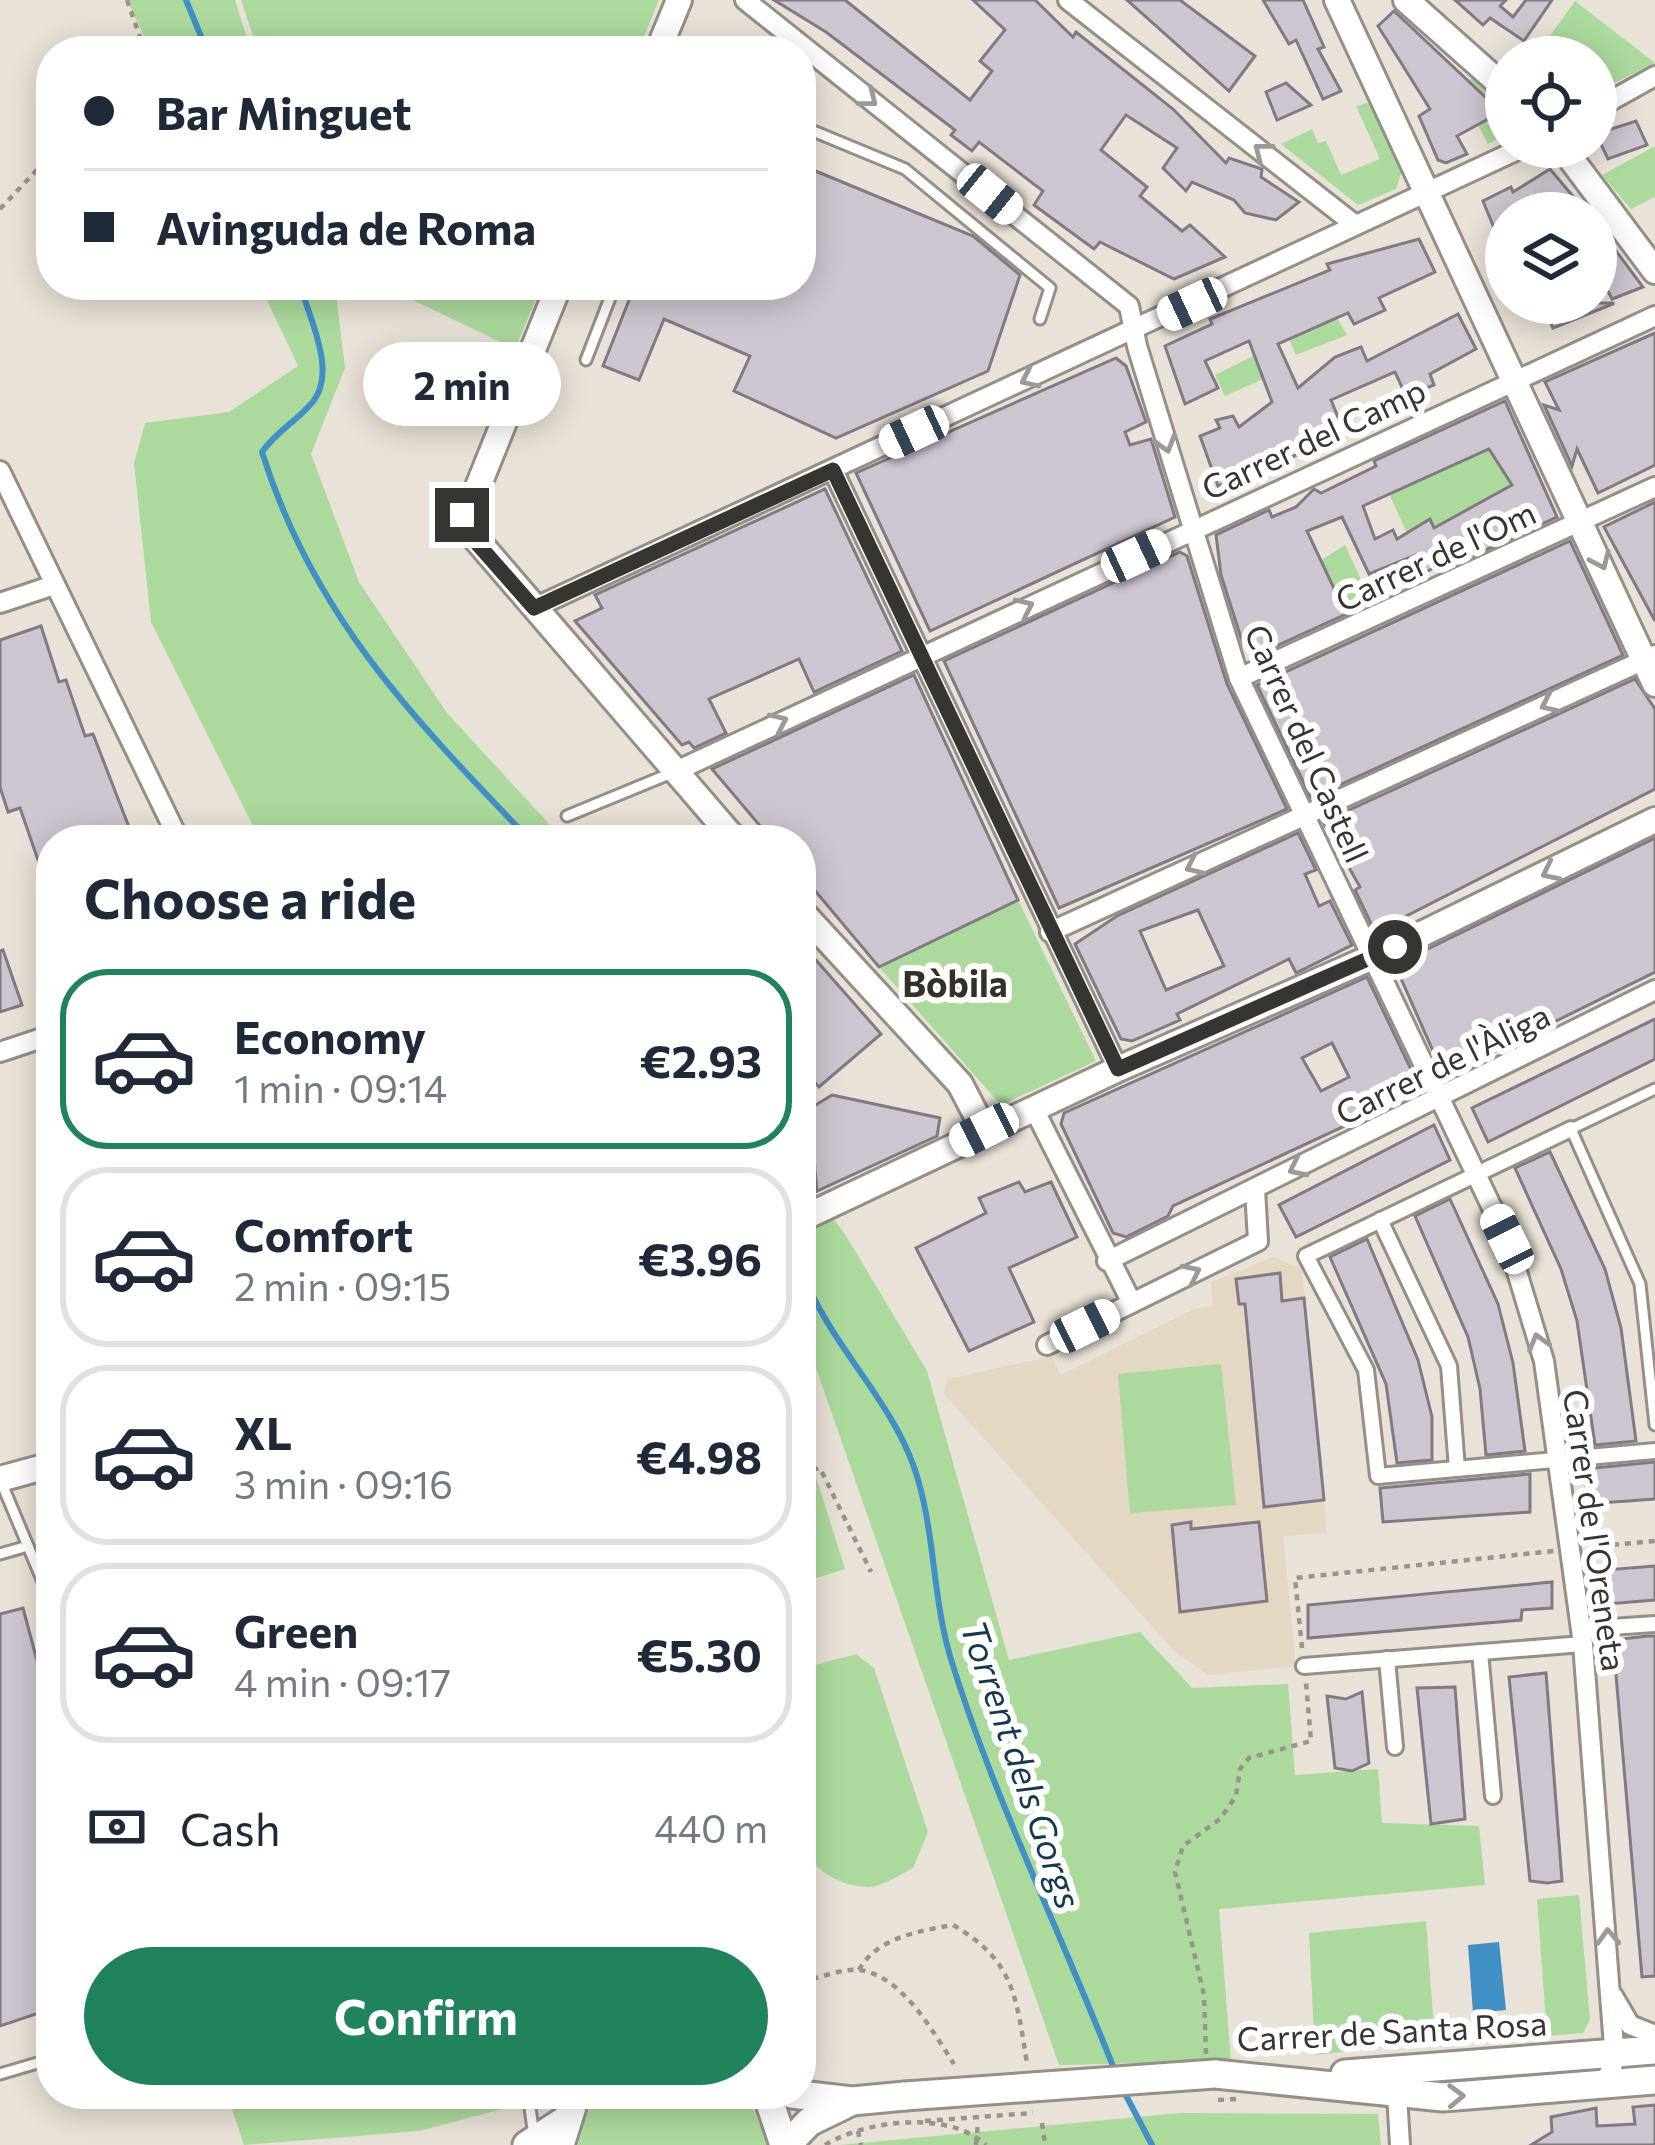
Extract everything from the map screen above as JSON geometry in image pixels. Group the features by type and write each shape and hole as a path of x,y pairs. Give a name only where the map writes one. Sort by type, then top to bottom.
{"main road":[{"name":"Carrer de Santa Rosa","path":"1215,2074 1391,2073 1655,2050"},
{"name":"Carrer de Santa Rosa","path":"1215,2074 1455,2097 1655,2080"},
{"path":"816,2097 852,2101 1215,2074"},
{"path":"773,2109 786,2145 808,2122 852,2101"},
{"path":"546,2138 566,2109"}],"street":[{"path":"664,36 679,0"},
{"name":"Carrer del Castell","path":"745,0 790,36"},
{"path":"1068,0 1354,224"},
{"path":"1337,0 1650,657 1655,684"},
{"path":"1406,0 1485,70"},
{"name":"Carrer del Castell","path":"816,56 1130,306 1239,678 1440,1098"},
{"path":"1617,97 1655,76"},
{"path":"534,608 1485,166"},
{"path":"1578,168 1655,271"},
{"path":"553,300 462,515 468,533 722,825"},
{"name":"Carrer del Camp","path":"674,772 1655,316"},
{"path":"833,470 1118,1069"},
{"path":"0,471 146,763 172,825"},
{"name":"Carrer de l'Om","path":"1239,678 1655,487"},
{"path":"0,603 54,585"},
{"path":"1050,932 1650,657"},
{"path":"816,1212 981,1124 1029,1110 1371,958 1655,820"},
{"path":"816,927 960,1084 981,1124"},
{"name":"Carrer de l'Àliga","path":"1107,1261 1655,990"},
{"path":"0,1052 36,1040"},
{"name":"Carrer de l'Oreneta","path":"1440,1098 1507,1239 1544,1361 1582,1636 1615,2054 1604,2084"},
{"path":"1029,1110 1036,1113 1132,1303"},
{"path":"1571,1129 1306,1256 1366,1370 1378,1476 1655,1450"},
{"path":"1047,1345 1258,1241 1255,1189"},
{"path":"1380,1220 1449,1366 1456,1468"},
{"path":"0,1479 36,1469"},
{"path":"1304,1666 1480,1652 1655,1624"},
{"path":"1480,1652 1492,1796"},
{"path":"1387,1659 1395,1747"},
{"path":"1610,1989 1630,2025 1655,2035"},
{"path":"1397,2094 1400,2145"}],"lane":[{"path":"816,131 905,170 1051,288 1040,319"},
{"path":"586,360 609,300"},
{"path":"567,816 674,772"},
{"path":"1655,1089 1571,1129 1640,1284 1655,1425"},
{"path":"0,1479 36,1565"},
{"path":"0,1554 28,1546"},
{"path":"0,2074 36,2063"},
{"path":"534,2109 546,2138"}],"path":[{"path":"127,0 140,36"},
{"path":"0,208 36,171"},
{"path":"816,1469 820,1468 871,1572"},
{"path":"1295,1578 1655,1540"},
{"path":"1215,2074 1207,2060 1204,1995 1175,1872 1183,1846 1220,1819 1237,1796 1240,1769 1249,1758 1312,1741"},
{"path":"859,1970 867,1955 911,1932 953,1925 986,1945 1015,1988 1028,2068"},
{"path":"816,1979 859,1970 891,1986 920,2014 955,2064"},
{"path":"825,2145 858,2131 925,2121 986,2145"},
{"path":"977,2141 978,2123"},
{"path":"1042,2123 1045,2145"},
{"path":"858,2131 861,2145"}],"shaded area":[{"path":"1274,1257 1302,1269 1327,1533 1283,1536 1296,1666 1208,1675 1175,1652 943,1393 948,1379 1052,1356 1061,1375 1196,1308 1213,1306 1211,1282"}],"green space":[{"path":"127,0 235,0 246,36 144,36"},
{"path":"241,0 659,0 644,36 253,36"},
{"path":"1575,1 1655,63 1617,82 1617,36 1550,36"},
{"path":"1476,76 1485,85 1485,99 1466,82"},
{"path":"1371,102 1402,170 1396,189 1358,205 1281,144 1312,129 1318,143 1326,141 1341,175 1380,159 1356,106"},
{"path":"1655,146 1655,197 1631,209 1602,175"},
{"path":"267,300 337,300 345,368 311,454 359,582 447,713 550,825 252,825 151,622 134,463 145,423 229,412 298,366"},
{"path":"412,300 536,300 515,349"},
{"path":"1337,318 1347,335 1296,355 1289,339"},
{"path":"1253,356 1263,379 1225,396 1215,375"},
{"path":"1490,447 1512,485 1435,529 1407,533 1389,494"},
{"path":"1345,545 1372,603 1346,613 1320,561"},
{"path":"1018,900 1096,1061 1001,1105 879,967"},
{"path":"816,1197 845,1234 927,1371 1009,1660 1140,1632 1192,1688 1288,1684 1295,1775 1378,1769 1382,1823 1479,1826 1485,1885 1219,1909 1231,2061 1059,2065 816,1368"},
{"path":"1221,1364 1236,1505 1130,1513 1118,1374"},
{"path":"816,1477 845,1569 816,1578"},
{"path":"856,1654 874,1668 928,1832 913,1868 885,1883 868,1887 846,1883 816,1864 816,1665"},
{"path":"1579,1895 1590,2020 1583,2033 1547,2036 1537,1899"},
{"path":"1426,1921 1435,2042 1315,2055 1309,1933"},
{"path":"232,2109 503,2109 419,2131 244,2145"},
{"path":"590,2109 753,2109 769,2145 578,2145"},
{"path":"1180,2113 1378,2114 1381,2145 840,2145"}],"water":[{"path":"1499,1942 1506,2010 1473,2013 1468,1945"}],"building":[{"path":"774,0 845,0 970,100 992,71 980,61 1005,30 973,0 1035,0 1073,37 1076,32 1173,109 1226,163 1229,158 1262,169 1261,177 1299,202 1276,220 1245,213 1234,200 1192,182 1186,191 1163,168 1177,148 1126,115 1101,150 1147,187 1140,196 1182,231 1190,225 1225,257 1174,279 1100,242 1094,249 1034,205 1043,191 979,142 972,151 951,135 955,130 826,32"},
{"path":"1127,0 1180,0 1255,56 1229,91"},
{"path":"1263,0 1303,0 1324,47 1318,49 1341,91 1323,99 1296,40 1289,44"},
{"path":"1455,0 1506,0 1500,6 1513,17 1526,0 1552,0 1527,36 1517,36 1490,18 1483,25"},
{"path":"1394,11 1485,97 1485,121 1457,136 1467,154 1446,163 1438,160 1419,116 1430,109 1378,26"},
{"path":"1286,83 1311,105 1277,120 1266,92"},
{"path":"1636,121 1647,145 1617,156 1617,127"},
{"path":"1550,169 1569,192 1513,192"},
{"path":"816,171 973,236 1020,275 988,371 836,438 734,391 750,356 664,319 639,380 603,366 629,300 816,300"},
{"path":"1419,239 1435,272 1379,298 1385,310 1354,324 1348,313 1278,344 1298,388 1335,357 1361,347 1367,361 1458,314 1476,349 1430,374 1434,385 1406,396 1395,372 1331,400 1340,422 1297,443 1302,453 1218,486 1200,436 1220,428 1216,420 1233,416 1239,427 1272,402 1249,341 1205,361 1218,388 1185,404 1165,346 1212,324 1210,319 1330,270 1327,264"},
{"path":"1617,252 1643,287 1617,297"},
{"path":"1655,333 1655,465 1598,493 1577,449 1572,466 1544,405 1559,410 1545,382"},
{"path":"1116,358 1126,366 1146,422 1125,432 1130,445 1151,439 1175,517 930,631 856,473"},
{"path":"1505,401 1557,517 1453,565 1450,559 1426,572 1416,555 1369,574 1342,517 1307,531 1346,614 1263,652 1243,644 1221,575 1216,535 1269,510 1272,517 1296,507 1314,489 1321,493 1376,466 1374,461","holes":["1489,449 1512,485 1434,528 1430,519 1397,539 1393,530 1375,539 1363,506"]},
{"path":"825,489 902,651 814,692 799,659 709,699 726,733 694,748 689,742 682,745 575,621 602,608 595,595"},
{"path":"1655,502 1655,621 1604,527"},
{"path":"1570,541 1623,655 1311,798 1257,685"},
{"path":"1180,552 1187,556 1227,684 1287,809 1059,908 944,661"},
{"path":"41,626 59,682 66,680 85,736 93,734 128,825 36,825 36,854 20,808 8,812 0,787 0,640"},
{"path":"914,675 1018,900 879,967 816,892 816,825 759,825 712,769"},
{"path":"1635,679 1655,709 1655,789 1375,932 1355,890 1360,887 1323,822"},
{"path":"1298,833 1316,870 1305,874 1319,906 1330,901 1352,945 1296,973 1289,959 1177,1014 1180,1020 1132,1041 1121,1039 1075,944 1117,916","holes":["1198,910 1224,966 1166,990 1140,931"]},
{"path":"1655,838 1655,972 1451,1073 1441,1069 1395,965"},
{"path":"0,951 22,1005 0,1012"},
{"path":"816,960 881,1034 819,1087 816,1084"},
{"path":"1367,977 1417,1082 1381,1109 1173,1206 1168,1216 1126,1237 1113,1233 1061,1124 1064,1113","holes":["1332,1043 1349,1077 1321,1091 1302,1058"]},
{"path":"1655,1019 1655,1059 1488,1142 1472,1108"},
{"path":"832,1095 940,1118 937,1136 817,1191 816,1105"},
{"path":"1434,1125 1450,1160 1296,1237 1279,1205"},
{"path":"1550,1152 1605,1269 1621,1328 1636,1441 1595,1445 1577,1321 1561,1269 1515,1168"},
{"path":"1019,1182 1025,1192 1051,1182 1077,1237 1009,1268 1034,1322 969,1351 916,1248 986,1213 979,1198"},
{"path":"1450,1199 1498,1304 1513,1363 1525,1451 1486,1455 1480,1389 1468,1337 1415,1216"},
{"path":"1367,1239 1418,1360 1432,1417 1432,1460 1397,1463 1386,1384 1330,1257"},
{"path":"1280,1273 1282,1301 1304,1298 1324,1500 1264,1507 1245,1304 1239,1304 1236,1279"},
{"path":"1655,1462 1655,1499 1587,1504 1584,1469"},
{"path":"1530,1474 1530,1512 1383,1522 1380,1488"},
{"path":"1191,1522 1191,1529 1259,1522 1267,1601 1180,1612 1172,1525"},
{"path":"1655,1566 1655,1600 1596,1605 1592,1571"},
{"path":"1552,1582 1552,1608 1522,1610 1521,1620 1308,1638 1308,1605"},
{"path":"23,1608 36,1657 36,2014 0,2026 0,1614"},
{"path":"1655,1636 1655,1976 1642,1977 1613,1640"},
{"path":"1546,1673 1562,1881 1547,1883 1530,1881 1509,1677"},
{"path":"1455,1687 1465,1819 1431,1824 1417,1688"},
{"path":"1362,1692 1369,1763 1352,1771 1335,1768 1327,1696 1346,1699"},
{"path":"1655,2105 1655,2145 1531,2145 1552,2132 1551,2117 1596,2108 1597,2126 1635,2124 1633,2107"}],"waterway":[{"name":"Torrent dels Gorgs","path":"186,0 201,36"},
{"name":"Torrent dels Gorgs","path":"305,300 320,347 322,379 310,405 262,452 283,511 309,565 372,662 516,825"},
{"name":"Torrent dels Gorgs","path":"816,1302 889,1416 914,1467 950,1656 1008,1815 1116,2074"},
{"name":"Torrent dels Gorgs","path":"1121,2086 1152,2145"}],"district":[{"name":"Bòbila","path":"955,982"}],"route":[{"path":"462,515 468,533 534,608 833,470 1118,1069 1395,947"}]}
